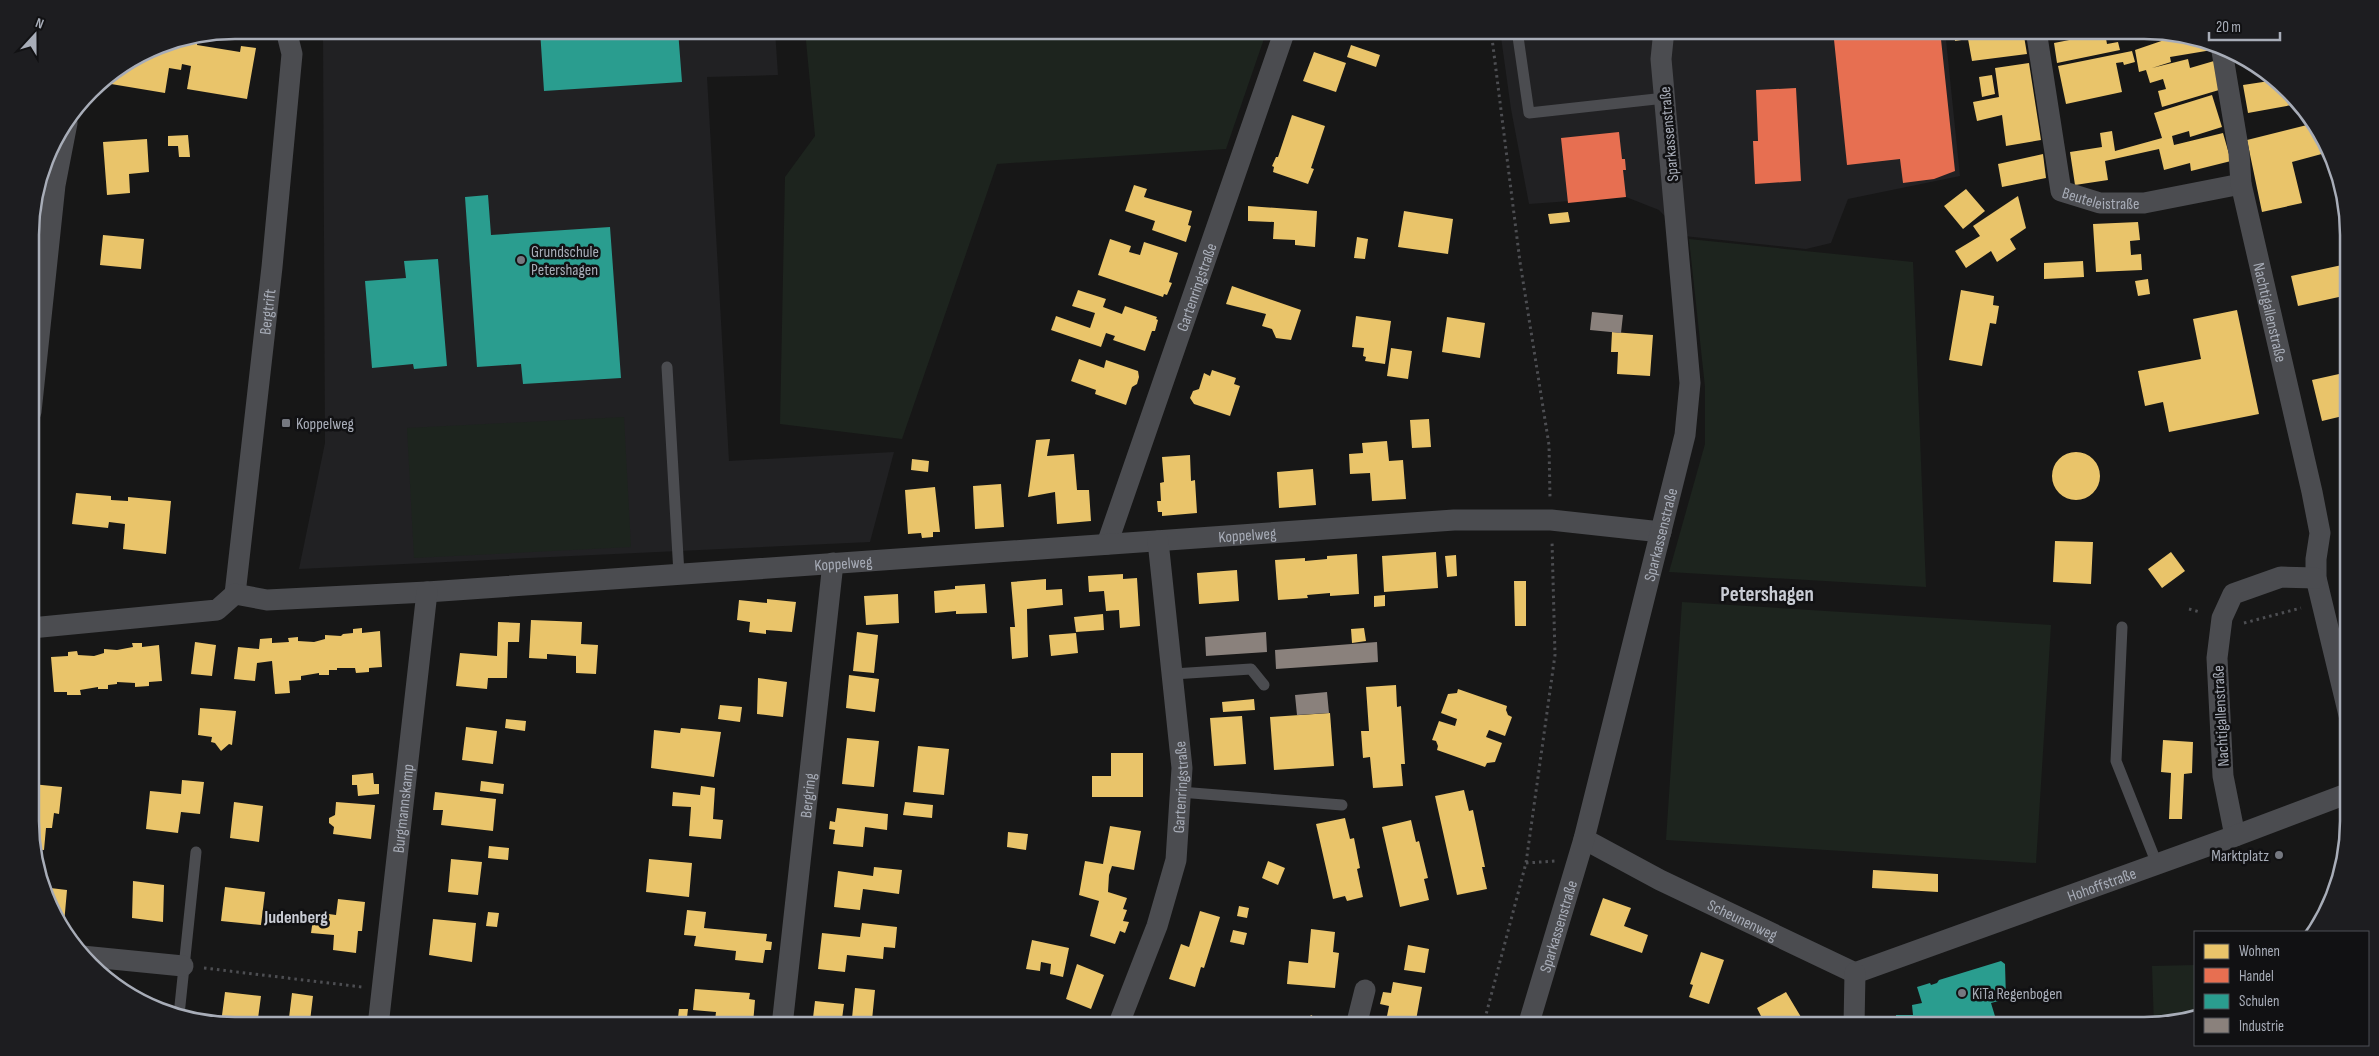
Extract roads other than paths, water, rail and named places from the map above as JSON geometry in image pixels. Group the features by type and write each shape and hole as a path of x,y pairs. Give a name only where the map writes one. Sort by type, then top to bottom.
{"street":[{"name":"Bergtrift","path":"235,594 272,267 292,54 288,39"},
{"name":"Gartenringstraße","path":"1107,544 1282,39"},
{"name":"Sparkassenstraße","path":"1531,1017 1584,839 1685,436 1690,383 1661,59 1663,39"},
{"name":"Beuteleistraße","path":"2037,39 2061,191 2100,203 2144,203 2241,184"},
{"name":"Nachtigallenstraße","path":"2222,55 2238,153 2241,184 2320,533 2316,559 2318,583 2340,677"},
{"path":"39,300 47,188 60,147"},
{"name":"Koppelweg","path":"235,594 267,600 427,592 1454,520 1551,520 1661,532"},
{"name":"Gartenringstraße","path":"1122,1017 1157,926 1176,860 1182,768 1158,541"},
{"name":"Bergring","path":"783,1017 832,563"},
{"name":"Nachtigallenstraße","path":"2234,836 2223,776 2218,716 2217,658 2222,618 2233,594 2281,577 2318,583"},
{"name":"Burgmannskamp","path":"379,1017 427,592"},
{"path":"39,627 217,610 235,594"},
{"name":"Hohoffstraße","path":"1855,973 2340,796"},
{"name":"Scheunenweg","path":"1584,839 1660,880 1855,973"},
{"path":"93,957 183,966"},
{"path":"1854,1017 1855,973"},
{"path":"1358,1017 1365,990"}],"lane":[{"path":"1518,39 1529,113 1665,98"},
{"path":"667,367 679,574"},
{"path":"2122,627 2116,761 2157,864"},
{"path":"1173,674 1251,669 1264,685"},
{"path":"1180,792 1342,805"},
{"path":"179,1009 196,852"}],"place":[{"name":"Grundschule Petershagen","path":"521,260"},
{"name":"Koppelweg","path":"286,423"},
{"name":"Marktplatz","path":"2279,855"},
{"name":"KiTa Regenbogen","path":"1962,993"}],"district":[{"name":"Petershagen","path":"1767,594"},
{"name":"Judenberg","path":"296,917"}]}
